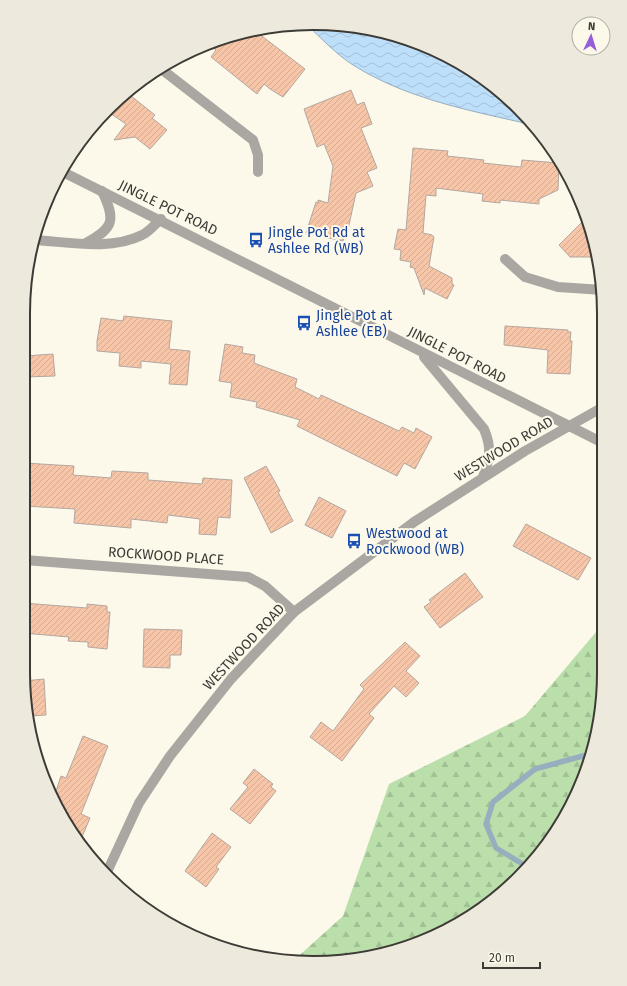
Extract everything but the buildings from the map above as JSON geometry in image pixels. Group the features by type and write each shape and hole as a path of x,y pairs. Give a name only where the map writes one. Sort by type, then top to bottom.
{"street":[{"path":"165,72 253,140 258,156 258,172"},
{"name":"JINGLE POT ROAD","path":"67,174 161,219 421,353 597,440"},
{"path":"85,243 103,234 111,219 109,204 102,191"},
{"path":"40,240 106,244 127,241 143,235 161,219"},
{"path":"505,259 525,277 558,287 596,290"},
{"path":"421,353 484,429 489,441 490,452 483,477"},
{"name":"WESTWOOD ROAD","path":"109,868 139,803 170,756 231,679 294,612 414,522 483,477 597,410"},
{"name":"ROCKWOOD PLACE","path":"30,560 248,577 265,586 294,612"}],"green space":[{"path":"597,631 595,710 592,728 582,764 568,798 559,814 527,859 500,886 486,897 471,908 439,927 405,941 369,951 351,954 299,955 343,916 389,784 525,716"}],"water":[{"path":"312,30 351,32 369,35 405,45 439,59 471,78 500,100 524,124 455,107 392,86 353,65 329,46"}],"waterway":[{"path":"522,864 496,848 486,824 493,802 535,769 584,756"}],"place":[{"name":"Jingle Pot Rd at Ashlee Rd (WB)","path":"256,240"},
{"name":"Jingle Pot at Ashlee (EB)","path":"304,323"},
{"name":"Westwood at Rockwood (WB)","path":"354,541"}]}
